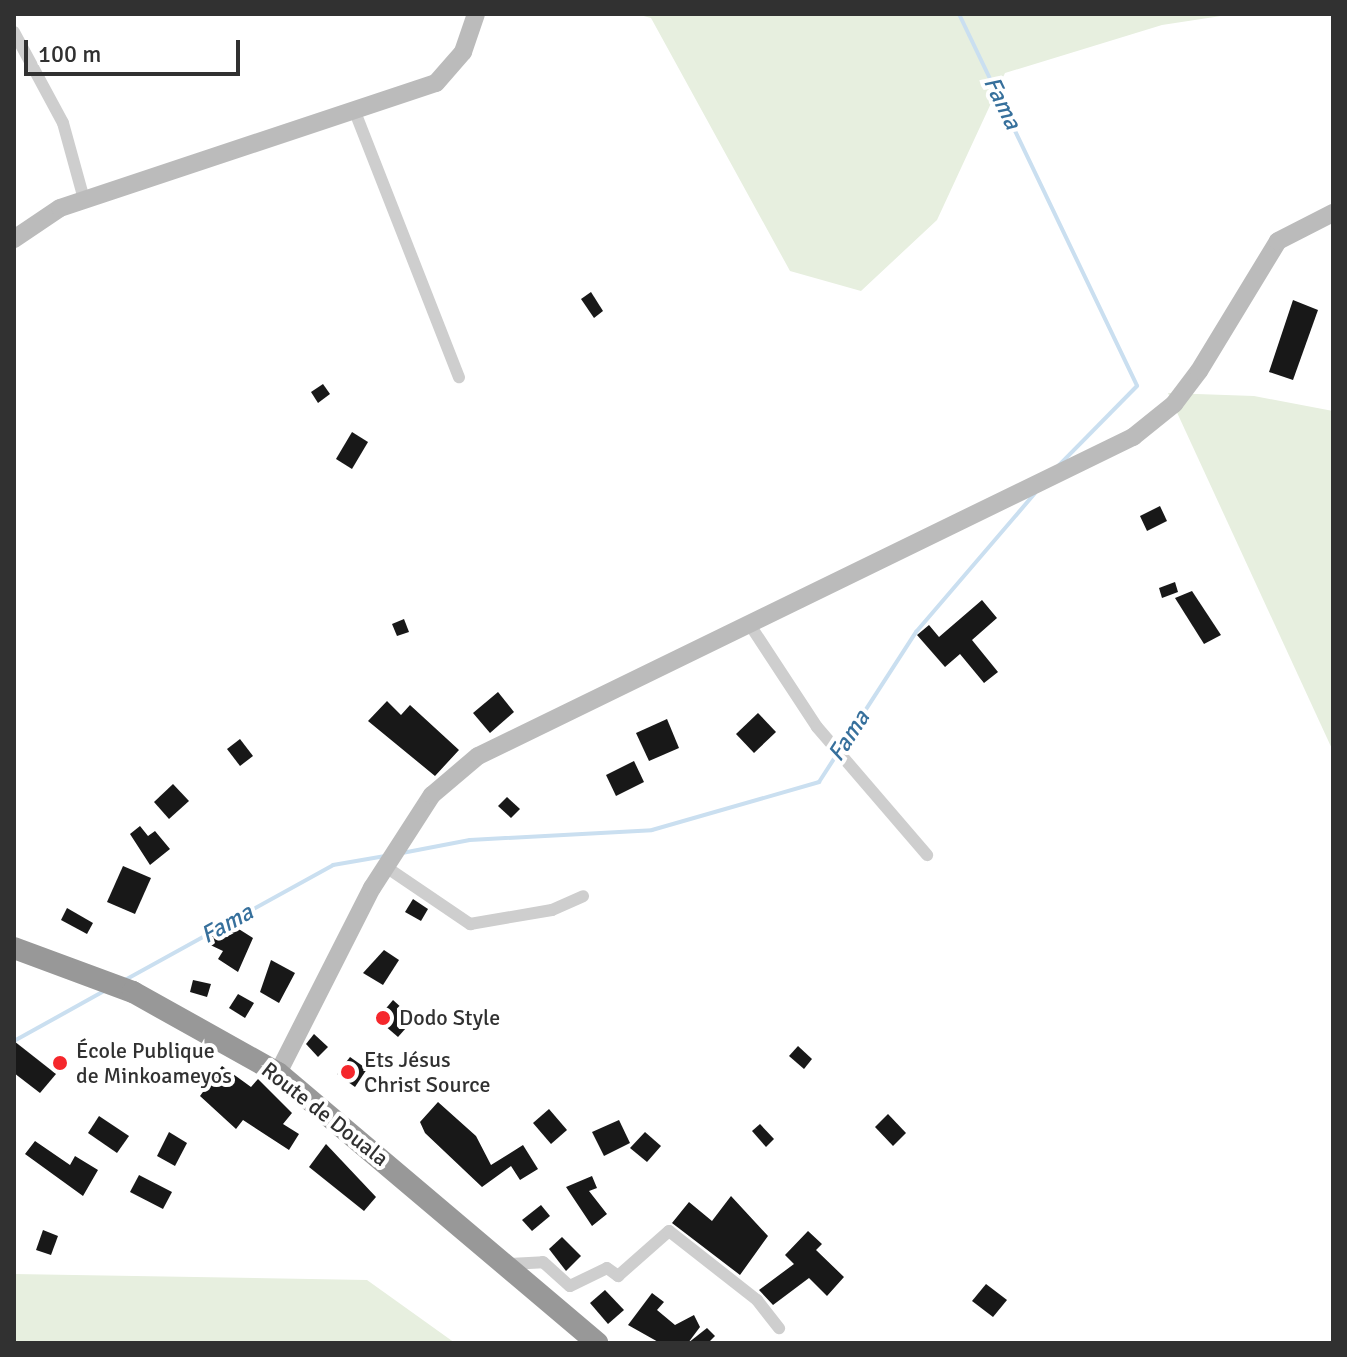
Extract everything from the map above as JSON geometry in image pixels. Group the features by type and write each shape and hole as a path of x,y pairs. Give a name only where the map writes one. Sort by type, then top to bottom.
{"highway":[{"name":"Route de Douala","path":"14,948 133,992 278,1073 510,1264 597,1343"}],"street":[{"path":"14,239 84,199 436,83 463,52 476,14"},
{"path":"14,32 63,123 84,199"},
{"path":"355,112 459,377"},
{"path":"278,1073 386,867 432,795 478,756 1049,484 1174,404 1278,241 1333,213"},
{"path":"750,625 817,727 927,855"},
{"path":"386,867 470,924 552,910 583,896"},
{"path":"510,1264 543,1262 570,1286 607,1268 618,1276 669,1231 757,1300 779,1328"}],"green space":[{"path":"636,14 1234,14 1162,25 1005,73 937,220 861,291 790,271 651,18"},
{"path":"1168,393 1254,396 1333,411 1333,751"},
{"path":"14,1274 367,1280 455,1343 14,1343"}],"building":[{"path":"591,292 603,311 594,318 581,299"},
{"path":"1293,300 1318,310 1293,380 1269,372"},
{"path":"323,384 330,394 318,403 311,392"},
{"path":"352,432 368,442 352,469 336,459"},
{"path":"1160,506 1167,521 1147,531 1140,516"},
{"path":"1175,582 1178,592 1162,598 1159,588"},
{"path":"1192,591 1221,635 1204,644 1175,598"},
{"path":"982,600 997,618 972,640 998,672 984,683 960,654 945,667 917,635 929,625 939,637"},
{"path":"404,619 409,632 397,636 392,624"},
{"path":"498,692 514,712 490,733 473,713"},
{"path":"387,701 401,715 410,705 459,750 435,776 368,721"},
{"path":"758,713 776,732 754,753 736,734"},
{"path":"667,719 679,748 649,761 636,733"},
{"path":"240,739 253,756 240,766 227,749"},
{"path":"634,761 644,782 616,796 606,775"},
{"path":"173,784 189,801 169,819 154,802"},
{"path":"507,797 520,809 511,818 498,806"},
{"path":"140,826 148,836 155,831 170,849 150,865 130,834"},
{"path":"123,866 151,878 135,914 107,902"},
{"path":"413,899 428,909 421,921 405,912"},
{"path":"67,908 93,923 87,934 61,920"},
{"path":"212,926 229,934 234,926 253,938 238,972 218,959 223,951 204,942"},
{"path":"384,950 399,960 383,985 363,973"},
{"path":"271,960 295,973 279,1003 260,992"},
{"path":"193,980 211,984 207,997 190,992"},
{"path":"238,994 254,1003 245,1018 229,1008"},
{"path":"393,1000 414,1019 398,1037 377,1019"},
{"path":"314,1034 328,1047 318,1057 306,1044"},
{"path":"14,1041 56,1074 40,1093 14,1073"},
{"path":"798,1046 812,1059 804,1069 789,1056"},
{"path":"350,1057 367,1069 355,1087 337,1074"},
{"path":"222,1066 251,1087 258,1079 292,1113 283,1124 299,1134 289,1150 243,1120 236,1129 200,1096"},
{"path":"438,1102 476,1136 491,1165 523,1145 538,1169 520,1180 511,1166 482,1187 425,1133 420,1122"},
{"path":"549,1109 567,1130 551,1144 533,1123"},
{"path":"888,1114 906,1133 893,1146 875,1127"},
{"path":"99,1116 129,1136 117,1153 88,1133"},
{"path":"619,1120 630,1143 604,1156 592,1132"},
{"path":"760,1124 774,1139 766,1147 752,1131"},
{"path":"169,1132 187,1143 175,1166 157,1156"},
{"path":"645,1132 661,1146 647,1162 630,1148"},
{"path":"35,1141 70,1165 75,1156 98,1170 83,1196 25,1154"},
{"path":"326,1144 376,1197 364,1211 309,1167"},
{"path":"139,1175 172,1192 163,1209 130,1192"},
{"path":"592,1176 597,1188 589,1191 607,1214 592,1226 566,1187"},
{"path":"731,1196 768,1236 740,1275 672,1223 689,1202 712,1221"},
{"path":"541,1205 550,1216 532,1231 522,1220"},
{"path":"43,1230 58,1236 51,1255 36,1250"},
{"path":"808,1231 822,1244 816,1250 844,1277 827,1296 809,1278 773,1305 759,1290 794,1264 785,1255"},
{"path":"562,1237 581,1256 566,1271 549,1249"},
{"path":"986,1284 1007,1300 993,1317 972,1301"},
{"path":"605,1290 624,1310 608,1324 590,1303"},
{"path":"652,1293 664,1302 657,1310 675,1325 694,1315 700,1327 688,1343 660,1343 628,1325"},
{"path":"707,1328 715,1336 708,1343 688,1343"}],"waterway":[{"name":"Fama","path":"959,14 1137,386 1059,465"},
{"name":"Fama","path":"402,853 470,840 652,830 819,782 916,632 1035,493"},
{"name":"Fama","path":"125,980 333,865 385,856"},
{"name":"Fama","path":"14,1041 106,990"}],"place":[{"name":"Dodo Style","path":"383,1018"},
{"name":"École Publique de Minkoameyos","path":"60,1063"},
{"name":"Ets Jésus Christ Source","path":"348,1072"}]}
